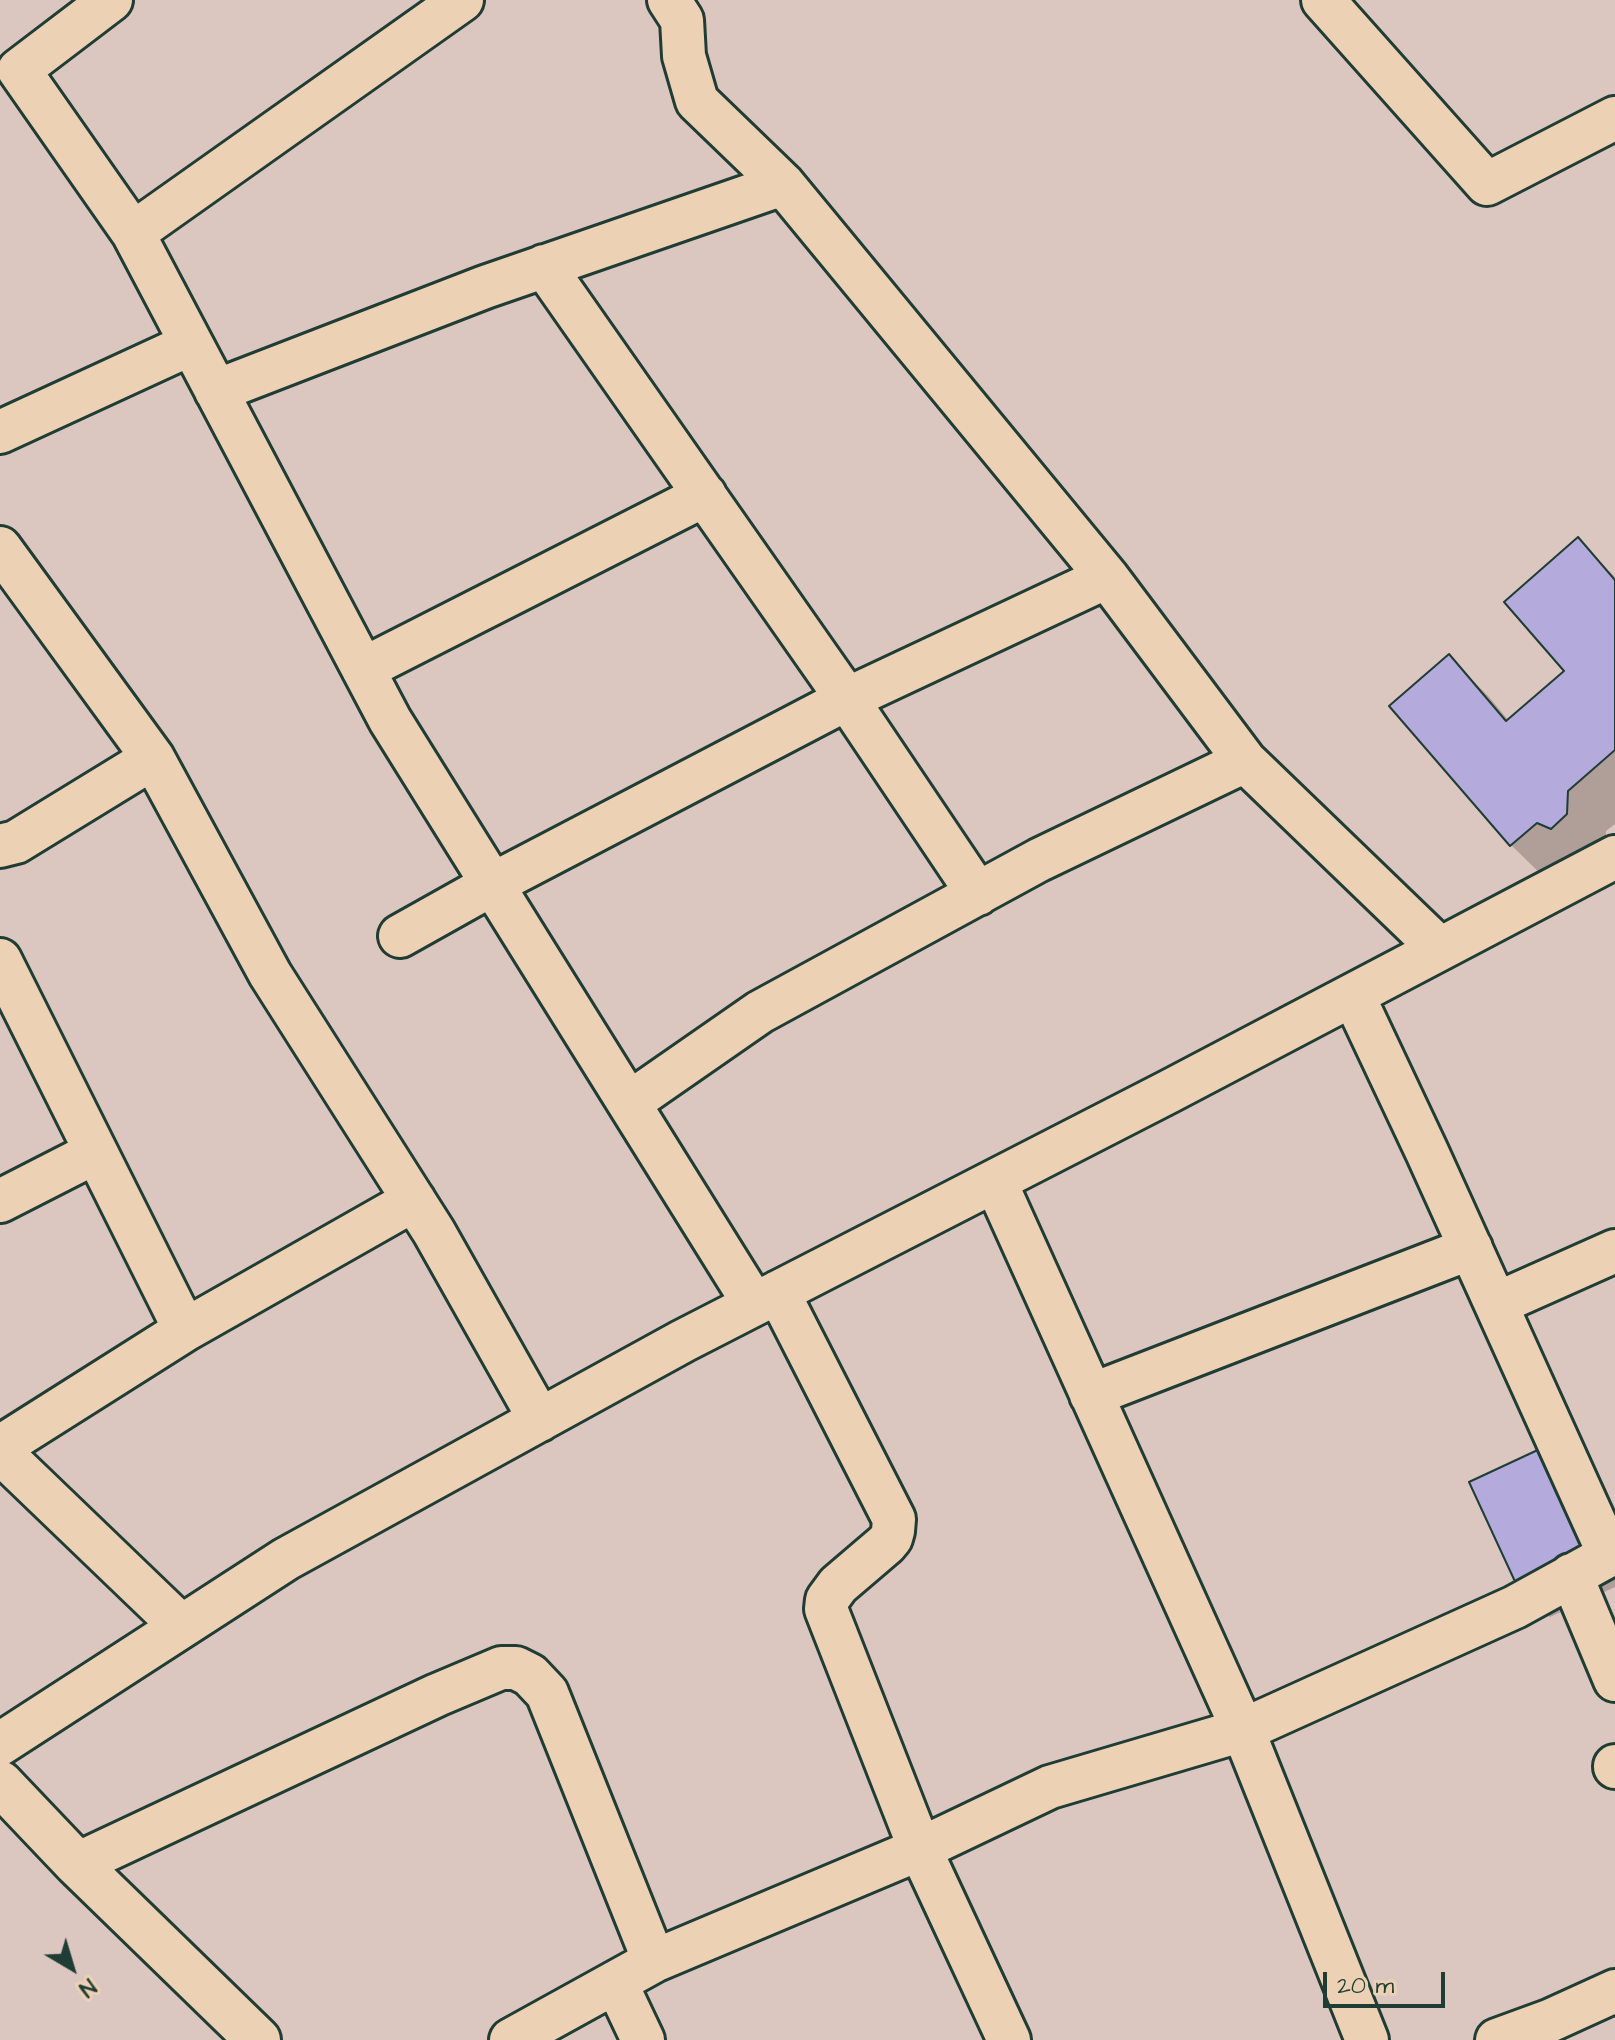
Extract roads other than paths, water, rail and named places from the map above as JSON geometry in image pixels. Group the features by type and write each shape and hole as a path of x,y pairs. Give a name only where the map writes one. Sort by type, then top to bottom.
{"street":[{"path":"111,0 19,70 133,233 390,720 629,1103 766,1298 894,1519 891,1538 838,1585 827,1600 826,1609 920,1849 1009,2040"},
{"path":"133,233 462,0"},
{"path":"669,0 682,20 684,56 697,101 783,184 1107,577 1245,761 1440,949"},
{"path":"1323,0 1487,184 1615,118"},
{"path":"216,391 485,287 783,184"},
{"path":"544,266 847,699 978,894"},
{"path":"0,432 191,344"},
{"path":"363,669 705,495"},
{"path":"0,548 153,758 270,974 434,1232 540,1420"},
{"path":"400,936 491,885 847,699 1107,577"},
{"path":"0,846 16,842 153,758"},
{"path":"629,1103 760,1012 1039,860 1245,761"},
{"path":"0,1744 286,1559 683,1341 1615,857"},
{"path":"0,960 12,1014 96,1152 185,1330"},
{"path":"511,2040 654,1961 920,1849 1050,1787 1243,1730 1515,1607 1612,1553 1353,995"},
{"path":"0,1201 96,1152"},
{"path":"995,1181 1243,1730 1367,2040"},
{"path":"181,1626 0,1449 185,1330 414,1200"},
{"path":"1091,1395 1471,1248"},
{"path":"1496,1304 1615,1251"},
{"path":"1571,1575 1615,1680"},
{"path":"77,1864 437,1695 501,1668 516,1668 530,1675 547,1693 654,1961"},
{"path":"0,1783 77,1864 258,2040"},
{"path":"616,1983 643,2040"},
{"path":"1497,2040 1553,2031 1615,1991"}]}
